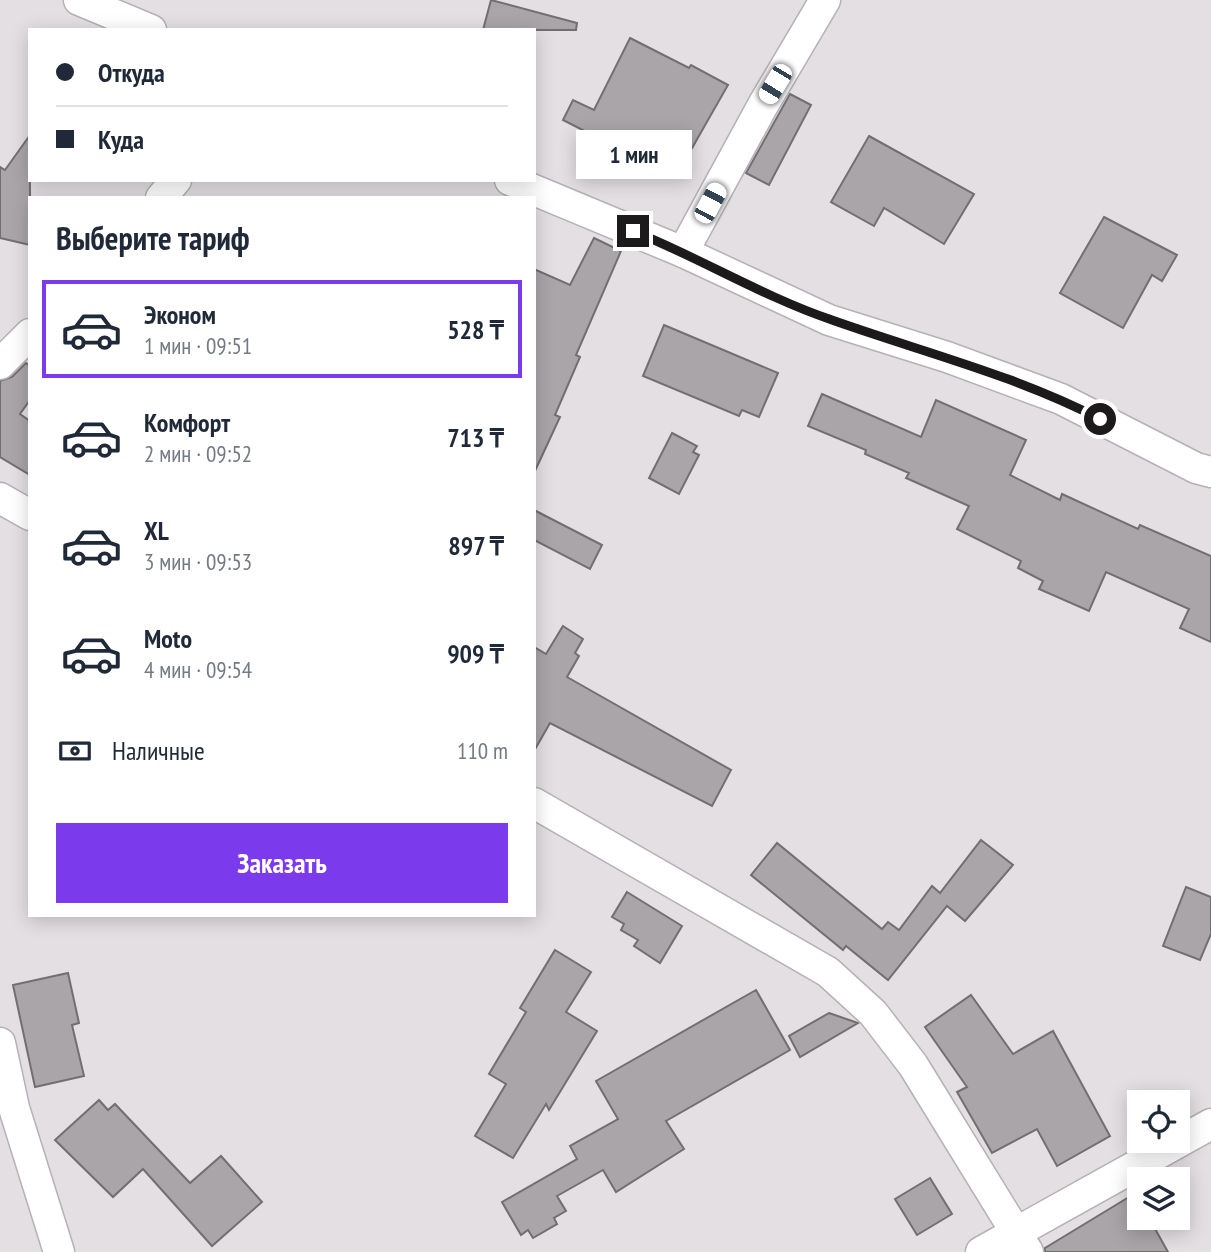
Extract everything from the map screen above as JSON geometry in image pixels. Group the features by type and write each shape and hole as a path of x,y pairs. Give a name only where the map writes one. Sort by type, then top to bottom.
{"street":[{"path":"79,0 146,28"},
{"path":"683,252 763,105 825,0"},
{"path":"163,196 174,182"},
{"path":"515,182 683,252 829,320 947,357 1061,399 1206,467"},
{"path":"0,365 28,336"},
{"path":"0,498 28,514"},
{"path":"536,804 828,972 873,1013 913,1065 1022,1242"},
{"path":"0,1043 15,1108 59,1252"},
{"path":"981,1252 1022,1242 1211,1124"}],"building":[{"path":"491,0 577,23 576,30 484,28"},
{"path":"630,38 728,85 679,171 609,132 604,141 563,120 573,100 594,110"},
{"path":"790,94 811,105 769,185 746,173"},
{"path":"869,136 974,194 944,244 884,208 874,226 831,202"},
{"path":"28,138 28,245 0,238 0,167 5,170"},
{"path":"1104,217 1177,255 1162,281 1152,275 1123,328 1060,293"},
{"path":"594,238 621,251 576,355 580,357 555,415 560,417 536,469 536,270 570,285"},
{"path":"664,325 778,373 759,417 742,410 739,416 643,376"},
{"path":"26,363 28,364 28,403 20,414 28,420 28,474 0,457 0,381 12,377"},
{"path":"822,394 921,437 936,400 1026,440 1010,475 1060,500 1062,494 1138,529 1140,525 1211,556 1211,642 1180,628 1189,609 1106,572 1089,611 1039,589 1043,581 1018,568 1021,561 957,529 969,506 906,478 909,473 865,454 866,450 808,426"},
{"path":"672,433 697,446 693,452 699,455 679,494 649,478"},
{"path":"536,511 602,545 590,569 536,541"},
{"path":"563,626 583,639 575,653 579,656 567,677 731,770 712,806 550,723 536,748 536,648 546,654"},
{"path":"981,840 1013,865 965,921 947,906 888,980 846,946 843,950 751,875 777,843 882,929 888,922 899,930 932,886 940,893"},
{"path":"1186,887 1211,897 1211,934 1200,960 1163,946"},
{"path":"627,892 682,926 660,963 634,946 638,940 621,930 624,924 612,917"},
{"path":"555,950 591,972 566,1012 597,1031 549,1110 546,1104 513,1158 475,1136 506,1084 489,1074 526,1012 520,1008"},
{"path":"68,973 79,1023 72,1025 84,1076 35,1087 13,985"},
{"path":"756,990 790,1050 666,1121 684,1149 616,1192 603,1170 557,1196 566,1211 554,1218 557,1224 533,1238 528,1230 521,1235 502,1202 577,1159 570,1146 618,1119 596,1081"},
{"path":"971,995 1013,1054 1053,1031 1110,1136 1057,1166 1037,1129 992,1153 957,1092 967,1087 925,1027"},
{"path":"829,1013 858,1023 800,1057 789,1036"},
{"path":"99,1100 108,1110 115,1104 190,1183 221,1156 262,1202 212,1246 143,1169 113,1197 55,1140"},
{"path":"930,1178 952,1214 917,1235 895,1199"},
{"path":"1127,1198 1127,1230 1156,1230 1168,1252 1045,1252 1045,1248"}],"route":[{"path":"633,231 829,320 947,357 1038,390 1100,419"}]}
